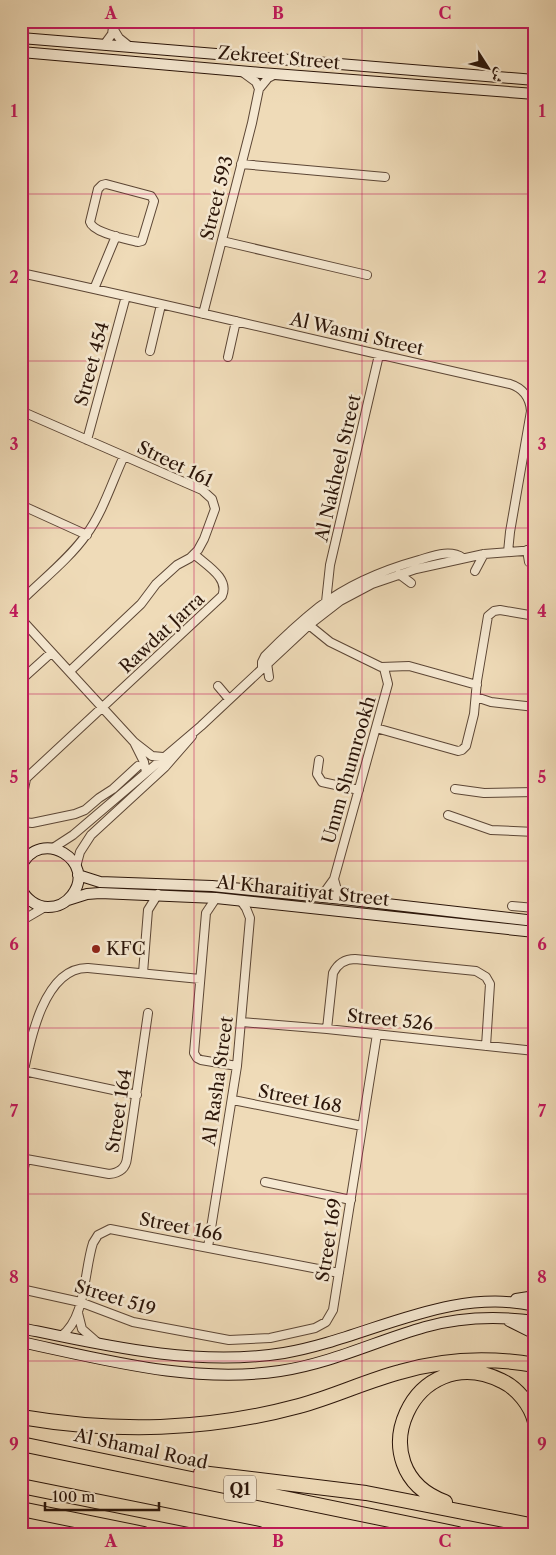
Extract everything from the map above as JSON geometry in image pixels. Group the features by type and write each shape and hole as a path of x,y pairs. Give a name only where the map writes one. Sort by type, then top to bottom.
{"highway":[{"path":"21,1417 85,1426 142,1428 206,1425 244,1419 300,1406 400,1372 430,1364 492,1360 535,1365"},
{"path":"474,1513 441,1501 427,1493 410,1476 403,1459 400,1440 401,1426 408,1408 418,1393 434,1380 453,1373 482,1373 506,1382 517,1392 527,1403 535,1422"},
{"name":"Al Shamal Road","path":"21,1444 458,1534"},
{"path":"176,1475 193,1472 237,1476 366,1493 474,1513 535,1527"},
{"name":"Q1","path":"21,1486 259,1534"},
{"path":"21,1509 144,1534"}],"street":[{"path":"104,45 112,34 114,25"},
{"path":"114,25 119,38 128,46"},
{"name":"Zekreet Street","path":"21,38 534,80"},
{"name":"Zekreet Street","path":"21,52 535,94"},
{"path":"241,71 256,82 259,89 268,78 276,74"},
{"name":"Street 593","path":"203,314 259,89"},
{"path":"241,164 385,177"},
{"path":"106,184 152,196 154,200 143,240 138,242 116,236 93,228 90,224 99,187 106,184"},
{"path":"94,289 116,236"},
{"path":"222,241 367,275"},
{"name":"Al Wasmi Street","path":"21,273 519,387 528,398 531,411 508,552"},
{"name":"Street 454","path":"87,440 126,296"},
{"path":"150,351 161,305"},
{"path":"228,357 236,321"},
{"name":"Al Nakheel Street","path":"326,602 330,565 379,355"},
{"name":"Street 161","path":"21,411 202,490 212,499 214,514 201,544 194,554 177,565 156,584 141,604 70,671"},
{"path":"21,601 75,549 87,534 97,517 124,456"},
{"path":"21,505 87,534"},
{"path":"269,677 262,662 265,656 326,602 399,574 463,558 484,554 531,550 528,562"},
{"path":"21,819 28,823 57,819 75,814 146,772 201,726 340,597 375,574 411,562 449,553 457,554 463,558"},
{"name":"Rawdat Jarra","path":"102,708 222,596 225,587 221,578 194,554"},
{"path":"475,571 484,554"},
{"path":"399,574 411,583"},
{"path":"328,588 340,597"},
{"path":"376,728 460,751 466,746 474,714 486,619 490,614 500,610 535,616"},
{"path":"21,620 134,742 152,756 163,757"},
{"path":"309,625 330,642 384,668 409,666 477,685"},
{"path":"21,680 51,652"},
{"name":"Umm Shumrookh","path":"321,897 334,879 359,790 388,684 384,668"},
{"path":"218,686 229,699"},
{"path":"476,697 490,702 535,707"},
{"path":"21,804 24,781 102,708"},
{"path":"68,900 76,888 80,852 91,835 170,762 201,726"},
{"path":"134,742 144,762 146,772"},
{"path":"319,760 317,774 322,782 359,790"},
{"path":"53,848 73,835 96,814 128,781 138,766"},
{"path":"455,789 484,793 535,792"},
{"path":"89,806 96,814"},
{"path":"448,815 491,830 535,832"},
{"path":"21,856 42,849 53,848 65,853 72,859 77,871"},
{"path":"21,867 25,860 33,853"},
{"name":"Al Kharaitiyat Street","path":"77,871 100,882 212,886 535,921"},
{"path":"334,879 337,890 343,899"},
{"path":"21,889 29,900 45,907"},
{"name":"Al Kharaitiyat Street","path":"45,907 55,906 68,900 94,893 158,894 261,902 535,932"},
{"path":"138,894 148,910"},
{"path":"142,973 148,910 158,894"},
{"path":"197,897 206,913"},
{"path":"216,898 206,913 194,1051 195,1056 201,1060 237,1066"},
{"path":"241,901 250,918"},
{"path":"250,918 261,902"},
{"path":"377,916 378,903"},
{"path":"21,921 45,907"},
{"path":"521,919 517,907 535,908"},
{"path":"426,921 429,917 427,908"},
{"path":"450,923 447,920 447,916 451,911"},
{"name":"Al Rasha Street","path":"208,1248 233,1100 242,1022 250,918"},
{"path":"327,1028 333,973 338,965 346,960 355,959 476,971 486,976 490,984 486,1046"},
{"path":"21,1085 34,1028 50,993 63,976 72,970 81,968 200,979"},
{"name":"Street 164","path":"24,1157 110,1174 120,1171 127,1162 148,1013"},
{"name":"Street 526","path":"242,1022 327,1028 535,1051"},
{"name":"Street 169","path":"201,1336 229,1340 256,1340 284,1336 319,1327 326,1322 331,1314 377,1034"},
{"path":"24,1071 137,1094"},
{"name":"Street 168","path":"233,1100 362,1126"},
{"path":"21,1180 24,1157"},
{"path":"265,1182 351,1200"},
{"name":"Street 166","path":"61,1336 72,1325 78,1313 93,1243 98,1235 106,1230 115,1229 339,1273"},
{"name":"Street 519","path":"21,1289 80,1302 125,1320 201,1336"},
{"path":"21,1328 98,1344 188,1357 226,1358 264,1355 320,1345 424,1312 469,1304 506,1302 535,1296"},
{"path":"506,1302 535,1306"},
{"path":"78,1313 82,1329 98,1344"},
{"path":"21,1342 156,1369 197,1374 246,1375 312,1365 408,1332 445,1322 482,1318 535,1321"},
{"path":"501,1318 535,1334"},
{"path":"534,1534 535,1527"}],"place":[{"name":"KFC","path":"96,949"}]}
